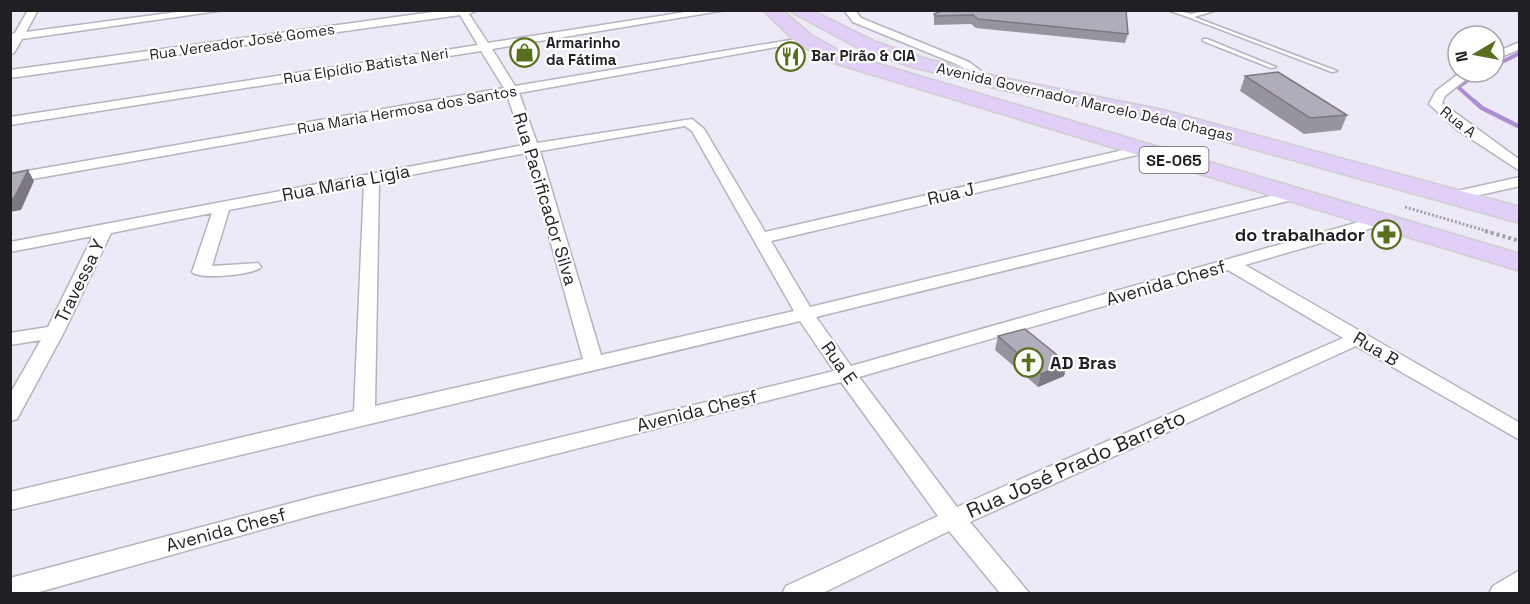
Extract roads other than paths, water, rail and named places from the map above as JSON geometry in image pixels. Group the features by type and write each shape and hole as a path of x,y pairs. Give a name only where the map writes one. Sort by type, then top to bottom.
{"main road":[{"name":"Avenida Governador Marcelo Déda Chagas","path":"771,10 804,39 845,60 1520,263"},
{"name":"Avenida Governador Marcelo Déda Chagas","path":"796,10 869,46 916,62 987,80 1134,110 1294,152 1519,216"},
{"path":"1285,194 1255,164 1269,156 1294,152"},
{"path":"1416,232 1504,244 1520,242"}],"street":[{"path":"10,51 14,37 33,10"},
{"path":"14,37 220,10"},
{"name":"Rua Elpídio Batista Neri","path":"10,121 722,10"},
{"path":"849,10 857,20 965,64 987,80"},
{"name":"Rua Pacificador Silva","path":"466,11 485,48 512,91 532,148 594,363"},
{"name":"Rua Vereador José Gomes","path":"10,74 466,11"},
{"name":"Rua Maria Hermosa dos Santos","path":"10,179 804,39"},
{"path":"1506,51 1520,45"},
{"name":"Rua A","path":"1453,84 1440,94 1436,104 1461,126 1520,167"},
{"name":"Rua Maria Ligia","path":"10,247 681,121"},
{"name":"Rua E","path":"681,121 690,123 697,129 805,314 846,374 953,519 1017,594"},
{"name":"Rua J","path":"762,238 1141,150"},
{"path":"364,416 372,178"},
{"path":"1453,196 1520,181"},
{"path":"10,501 805,314 1285,194"},
{"path":"222,207 201,272 252,267"},
{"name":"Avenida Chesf","path":"10,589 314,506 846,374 1380,221"},
{"name":"Travessa Y","path":"10,414 55,332 104,231"},
{"name":"Rua B","path":"1232,264 1520,434"},
{"name":"Travessa Y","path":"10,339 55,332"},
{"name":"Rua José Prado Barreto","path":"795,594 953,519 1358,338"},
{"path":"1502,594 1520,580"}],"lane":[{"path":"1169,10 1334,71"},
{"path":"1187,16 1215,10"},
{"path":"1205,40 1273,67"}],"waterway":[{"path":"1506,60 1520,53"},
{"path":"1462,84 1458,87 1476,103"},
{"path":"1474,101 1482,108 1520,127"}],"place":[{"name":"Armarinho da Fátima","path":"525,52"},
{"name":"Bar Pirão & CIA","path":"790,56"},
{"name":"do trabalhador","path":"1386,235"},
{"name":"AD Bras","path":"1029,363"}]}
